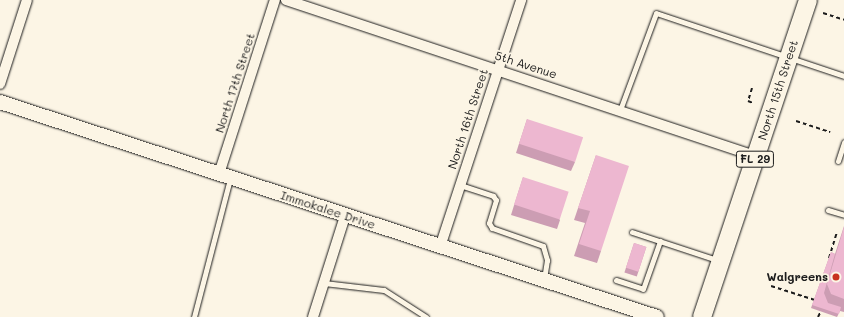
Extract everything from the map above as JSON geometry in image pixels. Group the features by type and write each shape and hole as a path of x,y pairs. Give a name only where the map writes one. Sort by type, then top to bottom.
{"highway":[{"name":"North 15th Street","path":"702,317 722,261 808,0"}],"street":[{"path":"0,84 27,0"},
{"name":"North 17th Street","path":"225,176 275,0"},
{"name":"5th Avenue","path":"286,0 756,156"},
{"name":"North 16th Street","path":"440,247 520,0"},
{"name":"Immokalee Drive","path":"0,102 657,317"},
{"path":"313,317 345,216"}],"lane":[{"path":"620,110 656,13 788,59 844,76"},
{"path":"838,161 844,142"},
{"path":"194,317 225,176"},
{"path":"460,185 493,196 496,200 489,223 492,228 543,246 547,260 543,280"},
{"path":"828,210 844,215"},
{"path":"632,232 722,261"},
{"path":"616,280 643,289 660,241"},
{"path":"324,283 384,290 426,317"}],"path":[{"path":"823,13 844,20"},
{"path":"752,88 748,101 754,103"},
{"path":"796,122 830,132"},
{"path":"827,263 837,232"},
{"path":"771,286 815,300 821,311 827,313"},
{"path":"815,300 818,293"},
{"path":"818,317 821,311"}],"building":[{"path":"527,119 583,137 575,162 519,144"},
{"path":"596,155 629,166 601,251 579,244 590,211 578,208"},
{"path":"523,177 569,192 560,219 514,205"},
{"name":"Walgreens","path":"844,227 844,299 831,294 827,284"},
{"path":"634,243 646,247 638,272 626,268"},
{"path":"831,252 835,254 824,293 828,303 841,307 839,314 812,305"}],"place":[{"name":"Walgreens","path":"836,277"}]}
